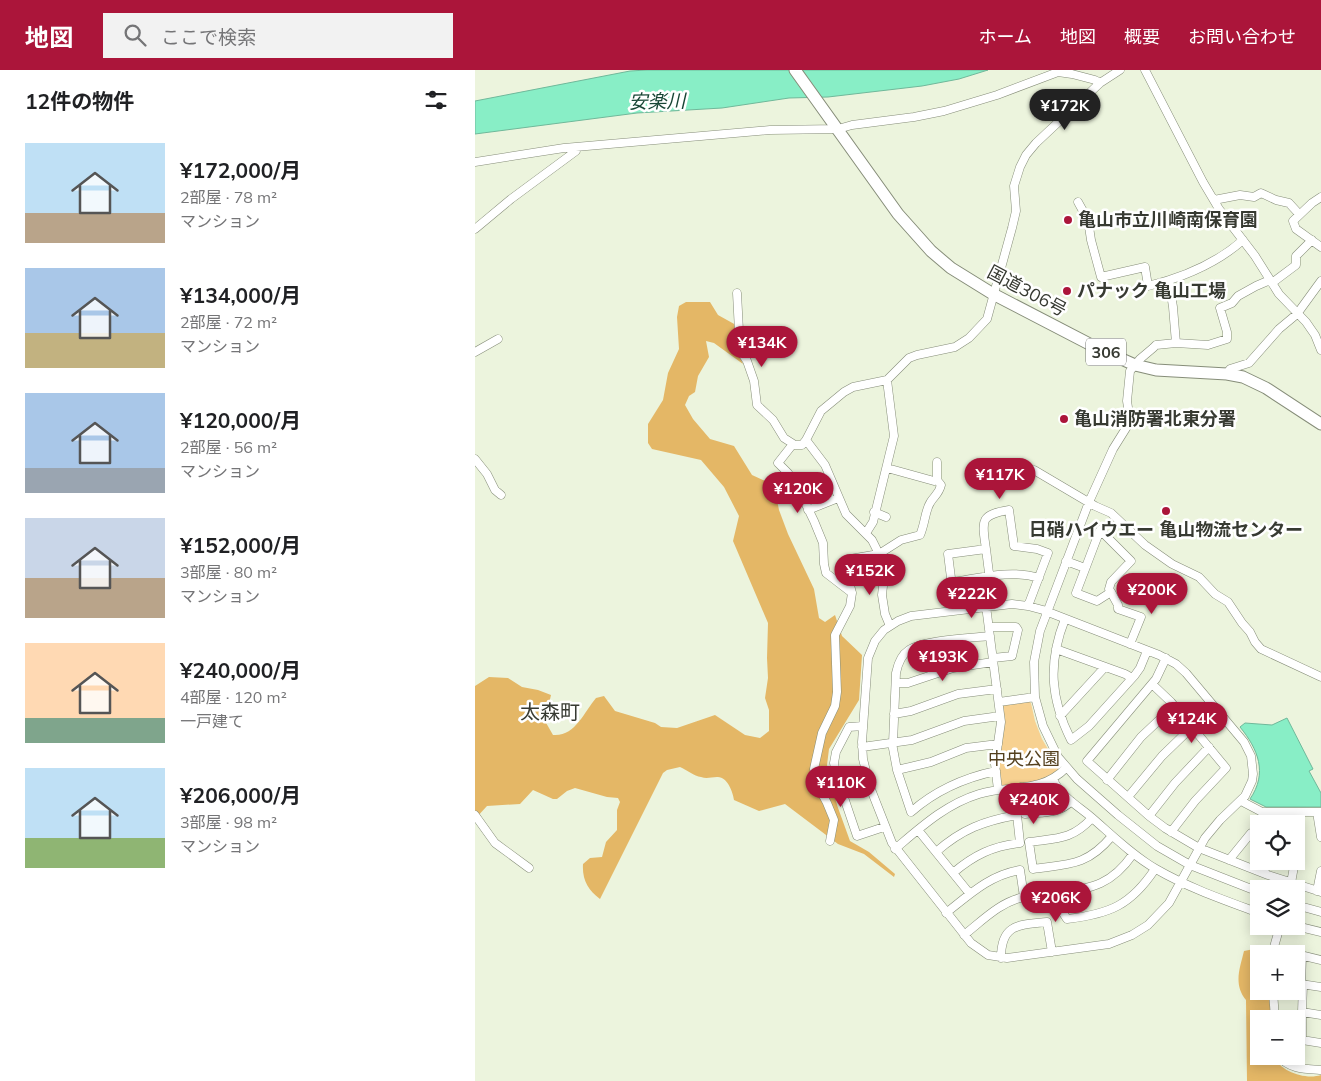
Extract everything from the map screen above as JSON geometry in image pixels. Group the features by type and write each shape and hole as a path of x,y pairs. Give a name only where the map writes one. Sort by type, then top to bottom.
{"highway":[{"name":"国道306号","path":"795,70 898,214 931,251 951,268 993,294 1099,349 1135,365 1168,371 1227,374 1254,382 1321,424"}],"street":[{"path":"737,293 740,350 747,361 755,381 757,405 773,420 784,438 793,444 802,444 821,411 844,392 853,386 887,380 909,358 955,347 969,338 987,319 1013,228 1016,211 1014,186 1026,155 1097,82 1120,70"},
{"path":"1145,70 1214,200 1279,294 1318,334 1321,350"},
{"path":"475,162 576,147 769,130 836,127 914,117 944,111 997,95 1053,73 1075,75 1097,82"},
{"path":"475,229 576,151 576,147"},
{"path":"1214,200 1240,195 1254,197 1261,193 1276,200 1289,203 1299,214"},
{"path":"1321,197 1293,221 1296,229 1321,247"},
{"path":"1078,202 1088,220 1091,240 1101,277 1145,267 1148,286 1169,281 1214,260 1243,240"},
{"path":"1250,888 1190,865 1157,846 1077,779 1058,757 1046,735 1035,697 1033,673 1040,631 1066,561 1089,502 1113,449 1128,425 1127,400 1130,371 1156,345 1176,343 1208,345 1227,339 1227,332 1220,308 1232,303 1238,296 1250,289 1271,281 1295,265 1296,256 1312,240"},
{"path":"1169,281 1176,343"},
{"path":"1227,374 1230,369 1249,364 1279,329 1297,314 1321,281"},
{"path":"475,352 498,339"},
{"path":"866,533 873,522 894,436 887,380"},
{"path":"806,440 825,465 846,514 872,540 885,568 882,595 885,614 890,626"},
{"path":"793,444 778,463 791,478 823,543 826,573 852,593"},
{"path":"475,459 487,474 495,490 501,495"},
{"path":"830,842 834,820 815,778 814,769 822,733 835,706 837,692 835,632 850,606 852,593 847,574 851,559 878,554 901,540 920,535 926,521 929,504 939,491 941,485 937,480 937,462"},
{"path":"887,468 934,481 937,480"},
{"path":"1034,470 1112,514 1145,546 1172,564 1204,580 1215,594 1228,602 1261,649 1321,677"},
{"path":"808,510 838,498"},
{"path":"998,790 996,770 1001,716 989,636 990,577 983,528 985,519 993,513 1009,510 1014,546 1037,549 1048,553 1028,606"},
{"path":"874,512 886,517"},
{"path":"1111,592 1097,601 1076,593 1100,530 1131,561 1111,582 1109,589 1111,592 1119,605 1118,609 1141,617 1130,644"},
{"path":"955,610 948,554 985,549"},
{"path":"1066,561 1085,568"},
{"path":"953,582 1018,574 1039,578"},
{"path":"1012,604 1028,606 1165,658 1176,664 1186,673 1249,750 1253,768 1249,789 1241,801 1211,831 1199,848 1169,903 1148,925 1109,944 1001,958 983,953 964,935 895,849 884,827 865,769 862,747 868,658 875,641 890,626 911,616 955,610 989,605 1012,604"},
{"path":"1065,619 1053,661 1054,688 1060,716 1071,740 1089,726 1132,678 1140,668 1147,650"},
{"path":"896,683 908,684 953,668 1012,656 1018,630 1016,627 989,627"},
{"path":"989,636 923,644 904,654 899,662 896,683 892,743 897,770 911,812 935,793 948,786 973,776 996,770"},
{"path":"1056,649 1132,678"},
{"path":"1165,658 1160,673 1152,684 1087,761 1149,816 1171,832 1199,848 1283,880"},
{"path":"1060,716 1105,667"},
{"path":"1152,684 1174,706 1226,768 1195,801 1171,832"},
{"path":"894,714 918,709 943,698 959,694 997,689"},
{"path":"999,702 1035,697"},
{"path":"1107,780 1136,743 1174,706"},
{"path":"862,747 923,736 964,721 1001,716"},
{"path":"863,726 849,727 836,752 834,763 836,774 857,836 884,827"},
{"path":"1128,798 1162,756 1192,727"},
{"path":"897,770 931,762 966,748 998,744"},
{"path":"819,746 836,752"},
{"path":"1149,816 1175,783 1209,747"},
{"path":"895,849 952,806 980,794 1038,784 1053,779 1066,768"},
{"path":"1053,779 1060,790 1071,801 1133,854 1155,869 1202,892 1250,910"},
{"path":"1021,787 1025,814 1060,810 1065,808 1071,801"},
{"path":"1241,801 1262,812 1319,812 1321,837"},
{"path":"475,815 495,843 529,868"},
{"path":"936,852 967,829 984,822 1017,815 1021,843 1004,845 984,851 968,860 953,873"},
{"path":"1092,818 1081,829 1071,835 1029,842 1033,869 1078,862 1097,852 1112,836"},
{"path":"918,830 970,894"},
{"path":"1229,860 1250,835"},
{"path":"1133,854 1119,870 1105,881 1085,890 1054,894 1056,902 1067,919 1098,915 1124,903 1137,892 1155,869"},
{"path":"946,913 994,878 1005,873 1020,870 1024,897 1001,905 964,935"},
{"path":"1305,888 1319,892 1321,871"},
{"path":"1305,908 1321,912"},
{"path":"1001,958 1002,942 1010,930 1019,925 1049,922 1052,952"},
{"path":"1305,928 1321,932"},
{"path":"1305,956 1321,960"},
{"path":"1305,984 1321,987"},
{"path":"1305,1012 1321,1015"},
{"path":"1305,1040 1321,1043"},
{"path":"1288,1065 1321,1070"}],"green space":[{"name":"中央公園","path":"1027,700 1031,703 1042,739 1059,770 1057,773 1038,782 1004,787 1001,786 998,770 1002,707 1004,703"}],"shaded area":[{"path":"686,302 710,302 718,315 736,325 738,353 743,364 714,343 706,341 709,357 698,376 695,392 689,396 685,405 693,419 710,439 734,446 752,475 774,485 779,510 788,534 814,589 819,618 825,622 835,615 842,636 862,655 859,700 829,749 827,765 837,805 850,841 869,852 895,874 894,877 864,854 838,844 785,804 759,811 734,800 731,789 721,777 705,778 680,767 663,773 600,899 587,884 583,864 590,858 602,857 606,842 617,830 617,810 620,802 618,798 607,797 575,788 567,791 557,799 553,799 533,790 520,804 487,806 475,819 475,686 489,677 508,678 522,687 551,695 545,721 553,735 561,735 573,728 596,698 604,696 615,711 655,723 661,727 677,728 715,715 745,735 760,738 769,731 769,710 765,698 768,678 768,623 733,541 739,516 724,487 701,460 652,449 648,443 648,424 663,400 668,373 679,349 677,317 679,306"},
{"path":"1250,950 1250,1000 1270,1000 1270,1010 1250,1010 1250,1065 1281,1065 1301,1075 1321,1075 1321,1081 1247,1081 1246,1000 1242,994 1239,982 1239,970 1244,951"}],"water":[{"name":"安楽川","path":"988,70 959,79 922,86 828,97 789,98 722,108 637,113 475,134 475,101 630,71"},
{"path":"1287,718 1313,769 1309,771 1321,793 1321,807 1266,807 1250,799 1259,780 1259,762 1252,744 1240,727 1245,723 1272,725"}],"place":[{"name":"亀山市立川崎南保育園","path":"1068,220"},
{"name":"パナック 亀山工場","path":"1067,291"},
{"name":"亀山消防署北東分署","path":"1064,419"},
{"name":"日硝ハイウエー 亀山物流センター","path":"1166,511"}],"district":[{"name":"太森町","path":"550,712"}]}
